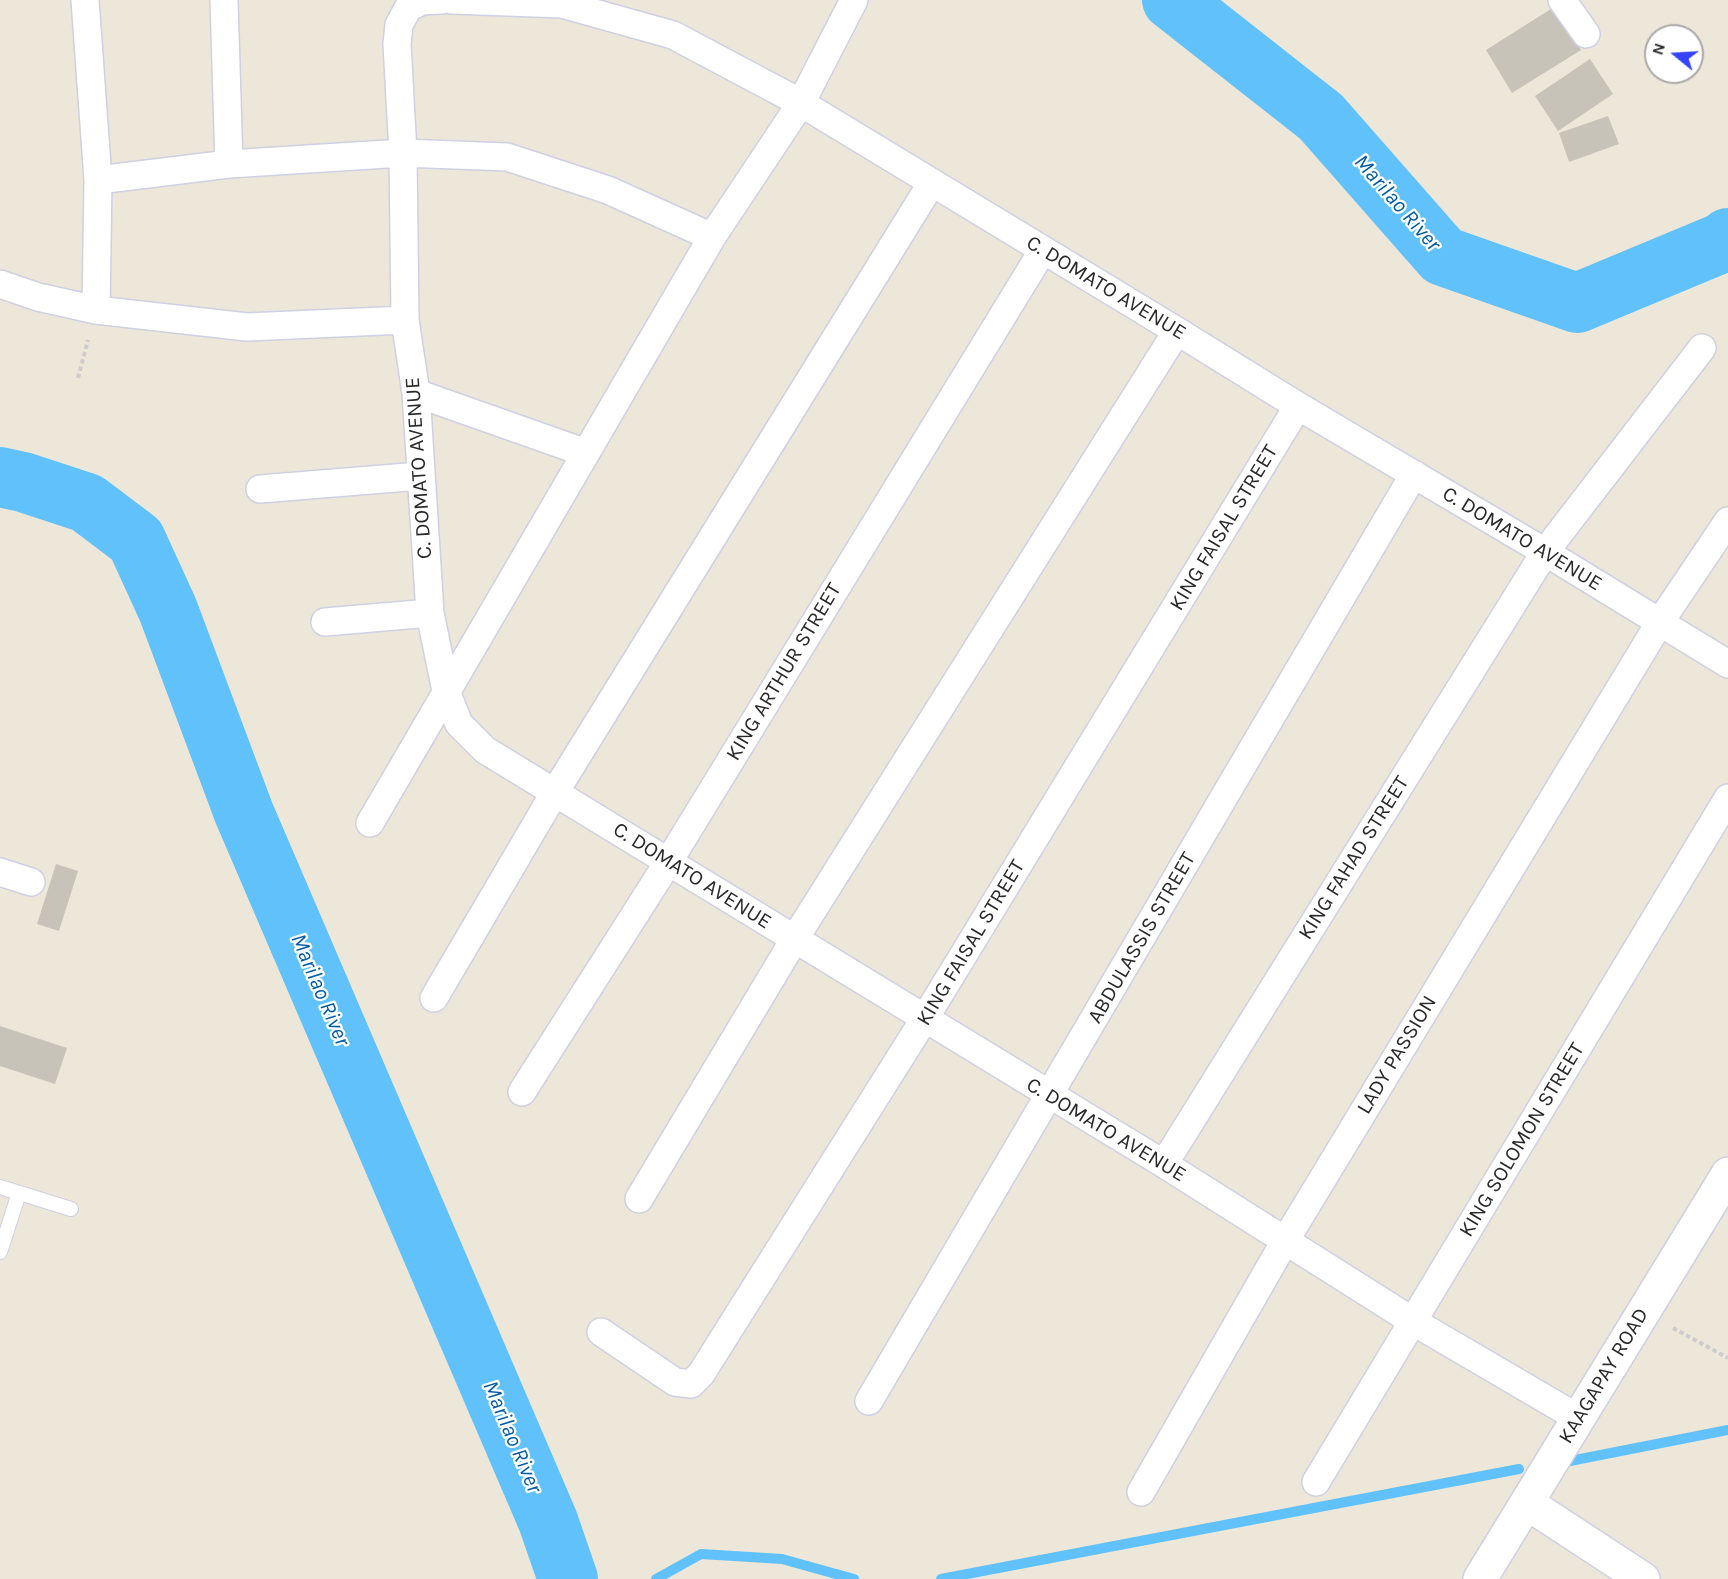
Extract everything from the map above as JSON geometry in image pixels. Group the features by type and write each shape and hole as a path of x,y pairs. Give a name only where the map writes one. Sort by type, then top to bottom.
{"street":[{"path":"85,0 98,180 96,310"},
{"path":"224,0 229,164"},
{"name":"C. DOMATO AVENUE","path":"442,0 422,1 408,8 399,25 397,45 403,153 405,320 416,393 430,613 446,691 459,724 485,750 1049,1096 1164,1164 1414,1322 1578,1418"},
{"name":"C. DOMATO AVENUE","path":"452,0 562,4 673,35 801,103 1298,406 1545,552 1728,664"},
{"path":"370,824 712,237 801,103 854,0"},
{"path":"1562,0 1586,34"},
{"path":"98,180 229,164 403,153 507,157 608,190 712,237"},
{"path":"434,998 555,792 931,183"},
{"name":"KING ARTHUR STREET","path":"522,1092 669,861 1043,250"},
{"path":"0,284 38,297 96,310 247,327 405,320"},
{"path":"639,1199 794,939 1177,331"},
{"name":"KING FAHAD STREET","path":"1164,1164 1545,552 1702,348"},
{"path":"416,393 586,453"},
{"name":"KING FAISAL STREET","path":"601,1332 675,1382 691,1384 701,1374 925,1018 1298,406"},
{"name":"ABDULASSIS STREET","path":"868,1401 1414,474"},
{"path":"260,489 420,476"},
{"name":"LADY PASSION","path":"1141,1492 1285,1241 1660,622 1728,520"},
{"path":"325,622 430,613"},
{"name":"KING SOLOMON STREET","path":"1316,1482 1728,798"},
{"path":"0,872 31,882"},
{"name":"KAAGAPAY ROAD","path":"1480,1579 1728,1174"},
{"path":"1527,1503 1643,1579"}],"lane":[{"path":"0,1187 71,1209"},
{"path":"0,1252 19,1192"}],"path":[{"path":"78,378 96,310"},
{"path":"1644,1311 1728,1358"}],"building":[{"path":"1554,7 1581,50 1512,93 1486,50"},
{"path":"1590,59 1613,94 1558,131 1535,96"},
{"path":"1608,116 1619,144 1569,162 1559,133"},
{"path":"56,864 78,871 59,931 37,924"},
{"path":"0,1026 67,1048 55,1084 0,1066"}],"waterway":[{"name":"Marilao River","path":"1172,0 1321,117 1443,256 1577,303 1726,241 1728,238"},
{"name":"Marilao River","path":"0,477 87,503 136,540 168,610 244,813 548,1521 568,1579"},
{"path":"1565,1462 1728,1430"},
{"path":"941,1579 1519,1469"},
{"path":"656,1579 701,1554 782,1559 854,1579"}]}
